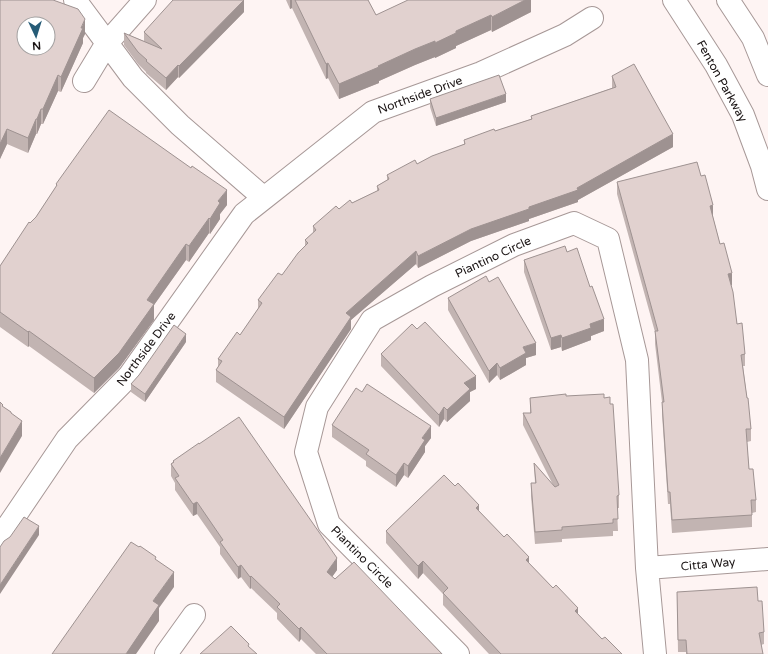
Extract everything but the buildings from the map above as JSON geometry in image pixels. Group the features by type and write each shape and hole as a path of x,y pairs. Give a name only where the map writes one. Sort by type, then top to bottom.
{"street":[{"path":"75,0 133,78 180,125 264,198"},
{"path":"84,81 106,43 145,0"},
{"name":"Fenton Parkway","path":"674,0 716,65 743,115 762,166 768,189"},
{"path":"728,0 752,38 768,75"},
{"name":"Northside Drive","path":"0,538 7,513 66,439 129,376 244,214 373,112 481,73 565,35 592,18"},
{"name":"Piantino Circle","path":"458,654 329,524 306,452 317,407 372,320 432,286 514,246 574,223 608,239 636,360 647,568 655,654"},
{"name":"Citta Way","path":"647,568 768,559"},
{"path":"166,654 194,615"}]}
